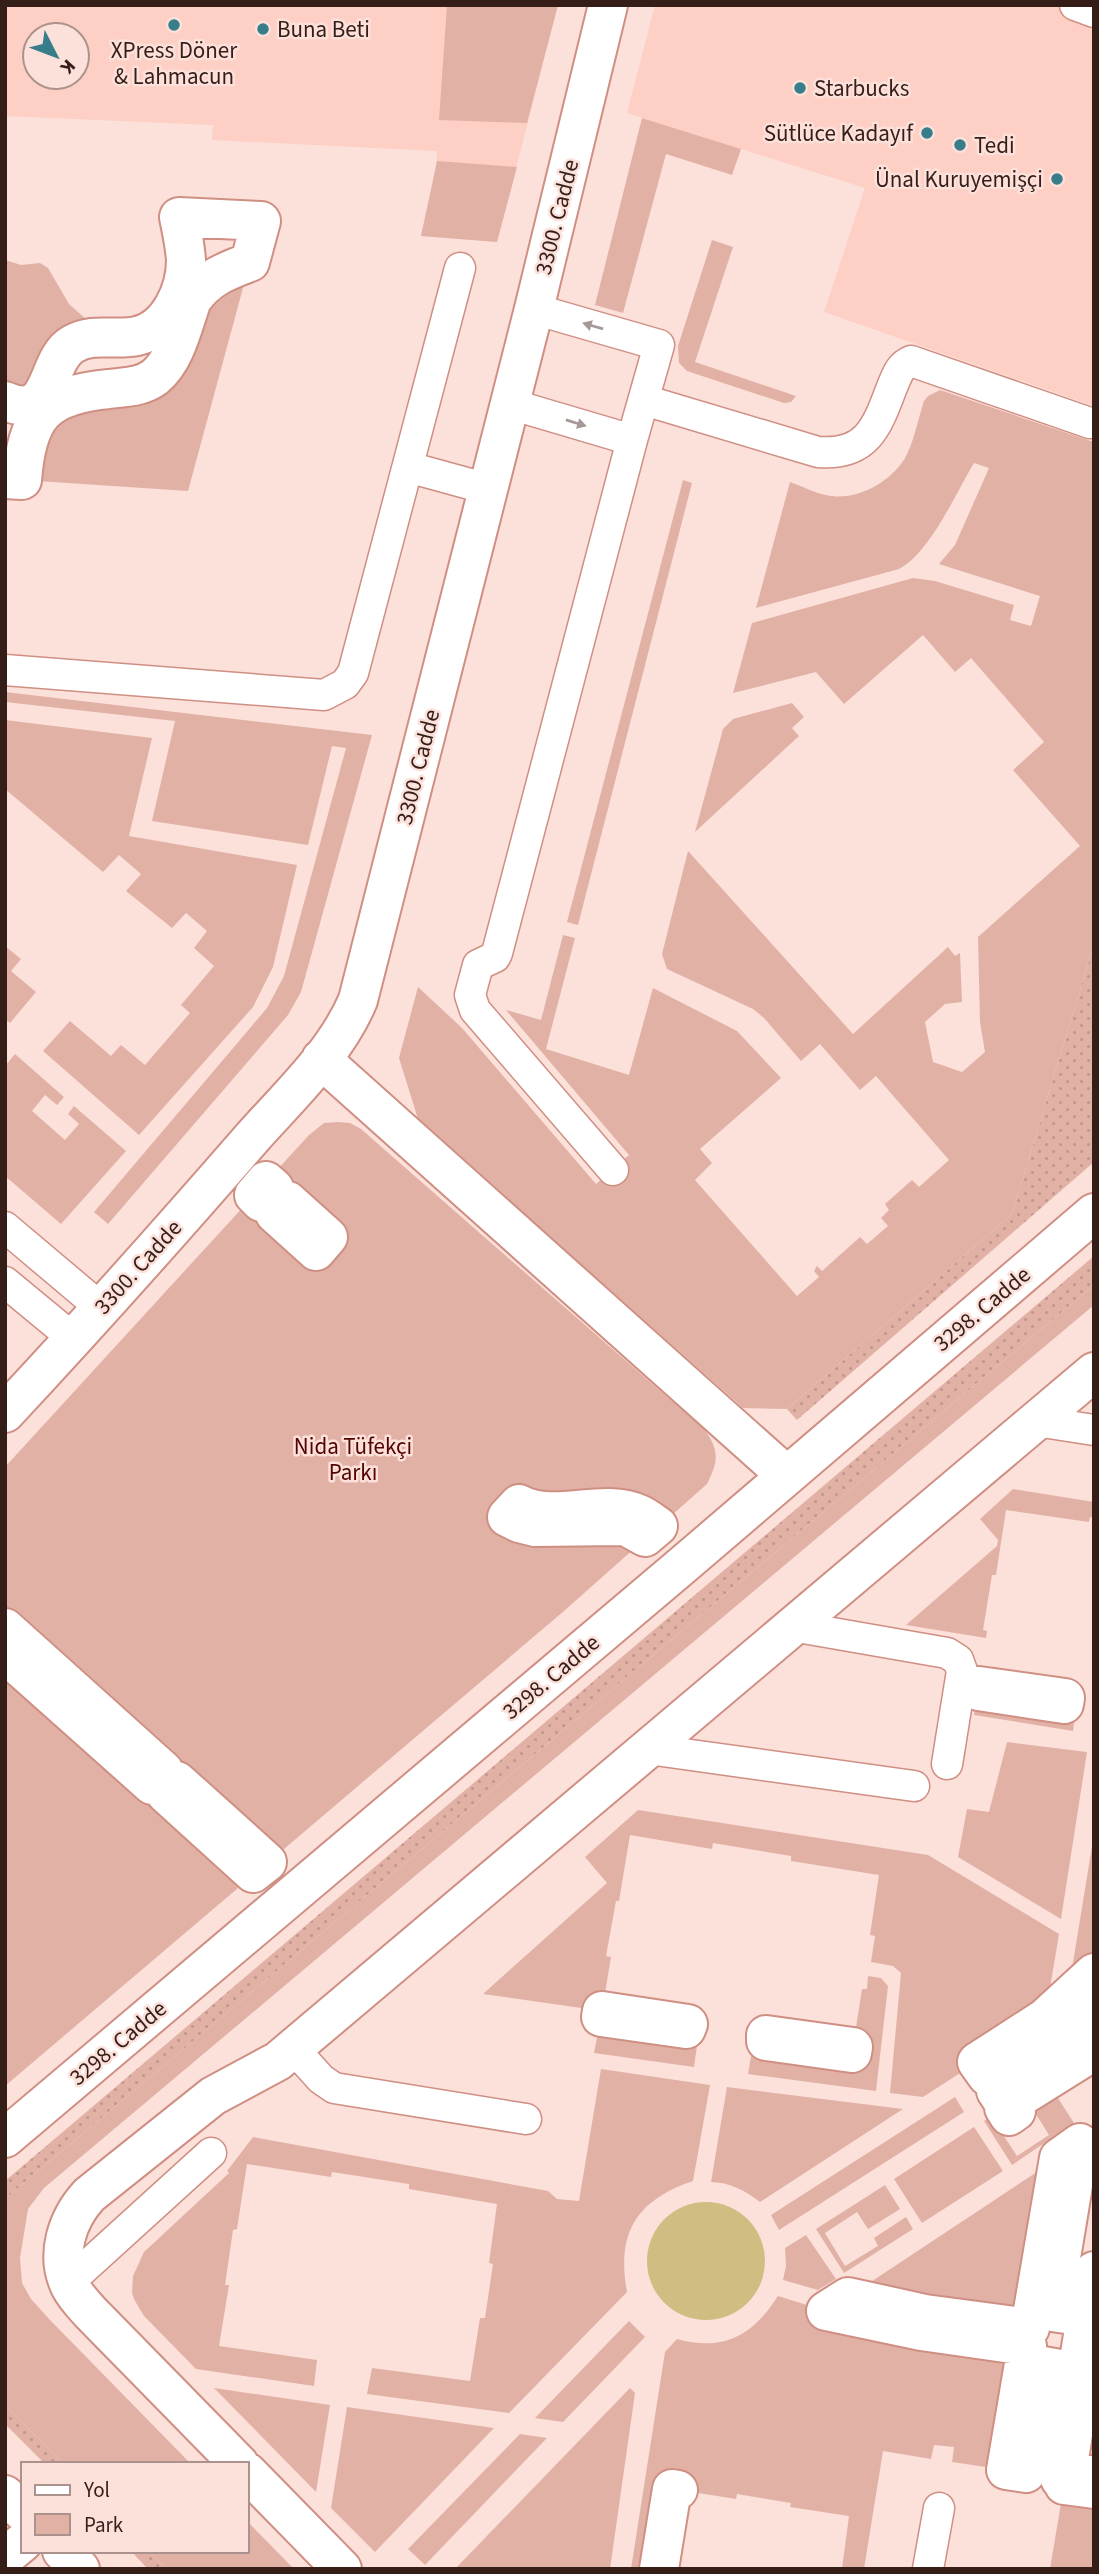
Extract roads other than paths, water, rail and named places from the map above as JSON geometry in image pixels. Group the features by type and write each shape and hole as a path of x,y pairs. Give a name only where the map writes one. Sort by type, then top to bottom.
{"street":[{"name":"3300. Cadde","path":"5,1413 74,1339 321,1059 343,1031 358,1000 534,309 608,5"},
{"path":"5,401 24,405 43,396 62,352 73,344 92,337 136,336 150,331 164,320 177,301 186,262 179,217 261,221 250,262 225,271 206,283 192,300 167,365 147,382 136,386 81,391 62,398 46,410 32,426 26,441 22,480 5,480"},
{"path":"321,1059 786,1475"},
{"name":"3298. Cadde","path":"5,2138 1094,1213"},
{"path":"237,2462 79,2300 65,2271 65,2239 77,2208 89,2195 213,2096 261,2071 293,2048 1094,1372"},
{"path":"5,1628 164,1771 152,1785 5,1654"},
{"path":"1094,1973 1045,2018 977,2062 987,2077 1094,2009"},
{"path":"1094,2029 996,2091 1009,2116 1016,2111 1011,2103 1094,2051"},
{"path":"1080,2143 1052,2312 1086,2317 1077,2372 1043,2367 1026,2473 1006,2470 1027,2346 921,2331 826,2311 848,2297 925,2315 1030,2328 1059,2158 1080,2143"},
{"path":"1094,2271 1088,2305 1094,2306"},
{"path":"1094,2475 1067,2471 1081,2385 1076,2384 1060,2479 1065,2480 1064,2485 1094,2489"},
{"path":"248,2473 342,2569"},
{"path":"659,2569 672,2489 678,2490 665,2569"},
{"path":"5,2495 21,2510"},
{"path":"5,2557 21,2544"},
{"path":"64,2553 79,2569"}],"lane":[{"path":"1075,5 1094,12"},
{"path":"5,670 324,695 345,684 353,673 460,268"},
{"path":"534,309 659,345 497,953 495,957 478,965 470,995 475,1010 613,1170"},
{"path":"644,400 818,452 834,454 852,449 868,438 878,424 898,372 911,361 1090,423"},
{"path":"510,404 632,440"},
{"path":"408,467 488,489"},
{"path":"5,1227 101,1308"},
{"path":"34,1251 6,1282 74,1339"},
{"path":"1036,1421 1094,1430"},
{"path":"792,1626 947,1653 958,1660 962,1671 947,1764"},
{"path":"648,1749 915,1786"},
{"path":"293,2048 321,2079 334,2088 526,2119"},
{"path":"69,2282 211,2152"},
{"path":"928,2569 939,2508"}],"place":[{"name":"XPress Döner & Lahmacun","path":"174,25"},
{"name":"Buna Beti","path":"263,29"},
{"name":"Starbucks","path":"800,88"},
{"name":"Sütlüce Kadayıf","path":"927,133"},
{"name":"Tedi","path":"960,145"},
{"name":"Ünal Kuruyemişçi","path":"1057,179"}],"park label":[{"name":"Nida Tüfekçi Parkı","path":"353,1459"}]}
